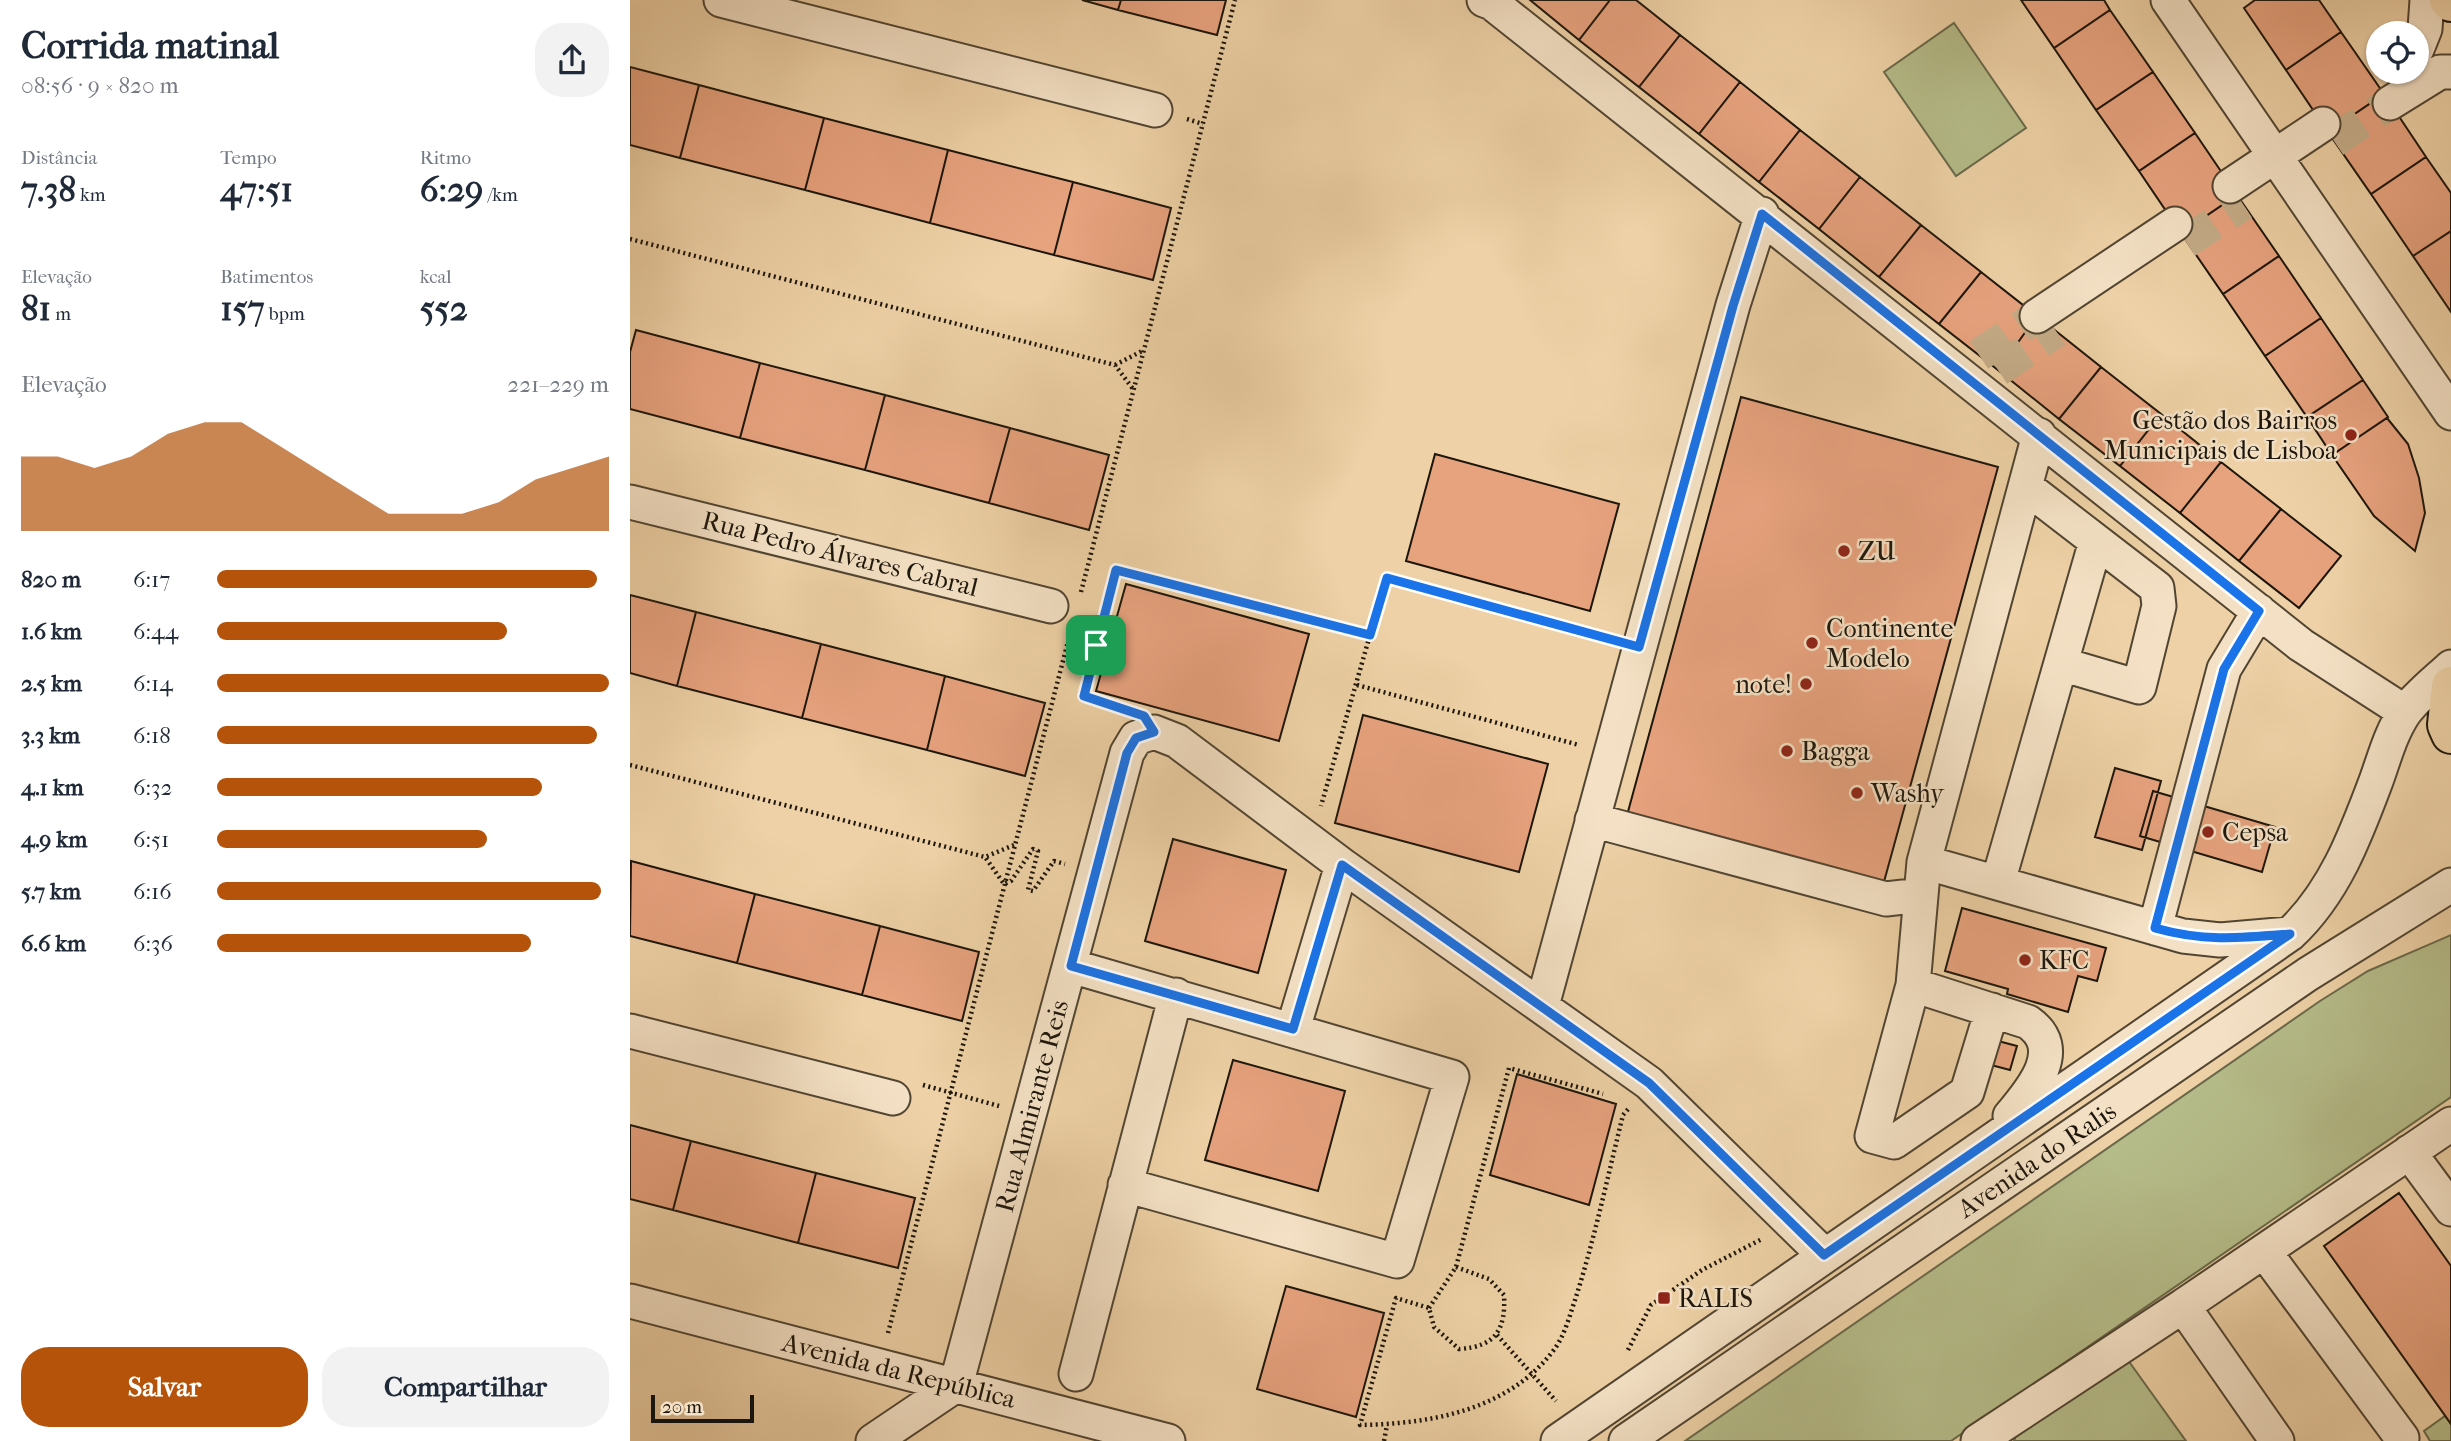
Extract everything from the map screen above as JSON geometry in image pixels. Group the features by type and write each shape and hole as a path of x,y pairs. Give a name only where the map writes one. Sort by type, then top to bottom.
{"highway":[{"path":"2451,686 2447,724 2451,734"}],"street":[{"path":"721,0 1155,110"},
{"path":"1484,0 1492,3 1762,214 1978,370 2039,435 2301,645 2405,712"},
{"path":"2168,0 2451,413"},
{"path":"2426,21 2427,0"},
{"path":"2388,87 2440,72 2451,72"},
{"path":"2237,195 2328,132"},
{"path":"1542,1006 1733,306 1762,214"},
{"path":"2046,324 2180,233"},
{"path":"1992,1010 1968,1092 1894,1142 1872,1136 1913,985 1924,862 2039,435"},
{"path":"2026,487 2157,588 2159,594 2159,606 2139,687 2061,664"},
{"name":"Rua Pedro Álvares Cabral","path":"630,502 1067,610"},
{"path":"1998,883 2096,541"},
{"path":"2155,928 2224,669 2259,611"},
{"name":"Avenida do Ralis","path":"1558,1441 2290,934 2306,919 2335,877 2356,837 2388,747 2405,712 2451,667"},
{"path":"1154,732 1177,741 1342,865 1649,1083 1824,1255"},
{"name":"Rua Almirante Reis","path":"956,1385 1127,753 1136,738 1154,732"},
{"path":"1592,820 1885,899 1921,895"},
{"path":"1924,862 2183,936 2220,940 2290,934"},
{"path":"1293,1029 1342,865"},
{"name":"Avenida do Ralis","path":"1626,1441 2308,974 2451,885"},
{"path":"1071,966 1452,1077 1397,1261 1125,1185"},
{"path":"1913,985 2028,1022 2039,1030 2045,1042 2044,1070 2034,1088 1983,1146"},
{"path":"1076,1374 1175,995"},
{"path":"630,1031 893,1098"},
{"path":"1978,1441 2451,1124"},
{"path":"2409,1152 2451,1209"},
{"path":"2264,1251 2402,1438"},
{"name":"Avenida da República","path":"630,1301 1168,1441"},
{"path":"2183,1306 2277,1441"},
{"path":"873,1441 956,1385"}],"path":[{"path":"888,1331 1069,638 1067,610 1133,390 1235,0"},
{"path":"630,239 1115,365 1133,390"},
{"path":"1115,365 1143,351"},
{"path":"1154,732 1144,716 1084,696 1116,570 1370,635"},
{"path":"1311,840 1387,578 1639,647"},
{"path":"1069,638 1096,645"},
{"path":"1357,685 1610,753"},
{"path":"630,765 985,857 1014,845"},
{"path":"1004,884 1011,881 1033,849 1038,851 1028,890 1033,891 1054,861"},
{"path":"985,857 1004,884"},
{"path":"1456,1267 1489,1279 1504,1294 1505,1313 1497,1335 1480,1348 1459,1349 1434,1327 1429,1308 1456,1267 1509,1068 1609,1096"},
{"path":"950,1092 985,1102"},
{"path":"1429,1308 1396,1298 1360,1425 1423,1422 1507,1394 1532,1375 1556,1349 1576,1294 1623,1115 1634,1103 1621,1100"},
{"path":"1623,1362 1650,1305 1702,1270 1760,1241 1788,1219"},
{"path":"1751,1231 1760,1241"},
{"path":"1497,1335 1559,1405"},
{"path":"1384,1441 1387,1424"}],"green space":[{"path":"1954,23 2026,128 1956,176 1884,72"},
{"path":"2451,935 2451,1097 1951,1441 1685,1441 2320,1001 2368,971"},
{"path":"2125,1356 2186,1441 2014,1441 2018,1430"},
{"path":"2445,1416 2451,1424 2451,1441 2430,1441 2424,1431"}],"building":[{"path":"1082,0 1121,0 1118,10"},
{"path":"1121,0 1226,0 1217,35 1118,10"},
{"path":"1530,0 1610,0 1579,40"},
{"path":"1610,0 1636,0 1680,35 1639,87 1579,40"},
{"path":"2021,0 2104,0 2110,10 2054,48"},
{"path":"2255,0 2319,0 2341,32 2286,70 2244,8"},
{"path":"2110,10 2153,72 2096,110 2054,48"},
{"path":"2341,32 2366,68 2366,84 2377,84 2384,94 2328,132 2286,70"},
{"path":"1680,35 1740,82 1699,134 1639,87"},
{"path":"630,67 699,85 680,158 630,145"},
{"path":"2153,72 2195,133 2139,171 2096,110"},
{"path":"1740,82 1800,130 1759,182 1699,134"},
{"path":"699,85 824,118 805,190 680,158"},
{"path":"2384,94 2426,157 2371,194 2328,132"},
{"path":"824,118 948,150 930,223 805,190"},
{"path":"1800,130 1860,177 1819,229 1759,182"},
{"path":"2195,133 2237,195 2181,233 2139,171"},
{"path":"948,150 1073,182 1054,255 930,223"},
{"path":"2426,157 2451,193 2451,231 2413,256 2371,194"},
{"path":"1860,177 1921,225 1879,277 1819,229"},
{"path":"1073,182 1171,208 1153,280 1054,255"},
{"path":"2237,195 2279,256 2223,294 2181,233"},
{"path":"1921,225 1981,272 1939,324 1879,277"},
{"path":"2451,231 2451,312 2413,256"},
{"path":"2279,256 2321,318 2265,356 2223,294"},
{"path":"1981,272 2037,316 1998,370 1939,324"},
{"path":"2037,316 2101,367 2059,419 1998,370"},
{"path":"2321,318 2363,380 2307,417 2265,356"},
{"path":"636,330 760,363 740,438 630,409 630,352"},
{"path":"760,363 885,395 865,470 740,438"},
{"path":"2101,367 2161,414 2120,466 2059,419"},
{"path":"2363,380 2388,417 2332,455 2307,417"},
{"path":"885,395 1010,428 989,503 865,470"},
{"name":"Continente Modelo","path":"1741,397 1998,467 1882,889 1626,819"},
{"path":"2161,414 2221,462 2180,513 2120,466"},
{"path":"2387,418 2408,444 2419,478 2425,513 2415,551 2374,516 2332,455"},
{"path":"1010,428 1109,455 1089,530 989,503"},
{"path":"1435,454 1619,504 1590,611 1406,561"},
{"path":"2221,462 2281,509 2239,561 2180,513"},
{"path":"2281,509 2341,556 2299,608 2239,561"},
{"path":"1126,584 1309,634 1279,741 1096,691"},
{"path":"630,595 696,612 677,686 630,673"},
{"path":"696,612 821,644 802,718 677,686"},
{"path":"821,644 945,676 927,750 802,718"},
{"path":"945,676 1045,703 1025,776 927,750"},
{"path":"1363,715 1548,764 1519,872 1335,823"},
{"path":"2115,768 2161,781 2142,850 2095,837"},
{"path":"2153,791 2275,827 2262,872 2140,836"},
{"path":"1173,839 1286,870 1258,973 1145,941"},
{"path":"631,861 755,894 737,963 630,936"},
{"path":"755,894 880,926 862,995 737,963"},
{"name":"KFC","path":"1962,908 2106,948 2097,981 2078,976 2068,1012 2007,994 2008,989 1945,971"},
{"path":"880,926 979,952 962,1021 862,995"},
{"path":"1998,1041 2017,1046 2010,1070 1991,1065"},
{"path":"1233,1060 1345,1091 1318,1191 1205,1160"},
{"path":"1517,1074 1616,1104 1589,1205 1490,1175"},
{"path":"630,1125 691,1141 673,1210 630,1199"},
{"path":"691,1141 816,1173 798,1243 673,1210"},
{"path":"816,1173 915,1198 898,1268 798,1243"},
{"path":"2399,1193 2451,1266 2451,1424 2324,1246"},
{"path":"1286,1286 1384,1313 1356,1417 1257,1389"}],"tunnel":[{"path":"2334,141 2390,103"},
{"path":"2186,242 2243,204"},
{"path":"1979,355 2037,316"},
{"path":"1998,370 2056,331"}],"place":[{"name":"Gestão dos Bairros Municipais de Lisboa","path":"2351,435"},
{"name":"ZU","path":"1844,551"},
{"name":"Continente Modelo","path":"1812,643"},
{"name":"note!","path":"1806,684"},
{"name":"Bagga","path":"1787,751"},
{"name":"Washy","path":"1857,793"},
{"name":"Cepsa","path":"2208,832"},
{"name":"KFC","path":"2025,960"},
{"name":"RALIS","path":"1664,1298"}],"route":[{"path":"1762,214 2259,611 2224,669 2155,928 2183,936 2220,940 2290,934 1824,1255 1649,1083 1342,865 1293,1029 1071,966 1127,753 1136,738 1154,732 1144,716 1084,696 1096,645 1116,570 1370,635 1387,578 1639,647 1733,306 1762,214"}]}
